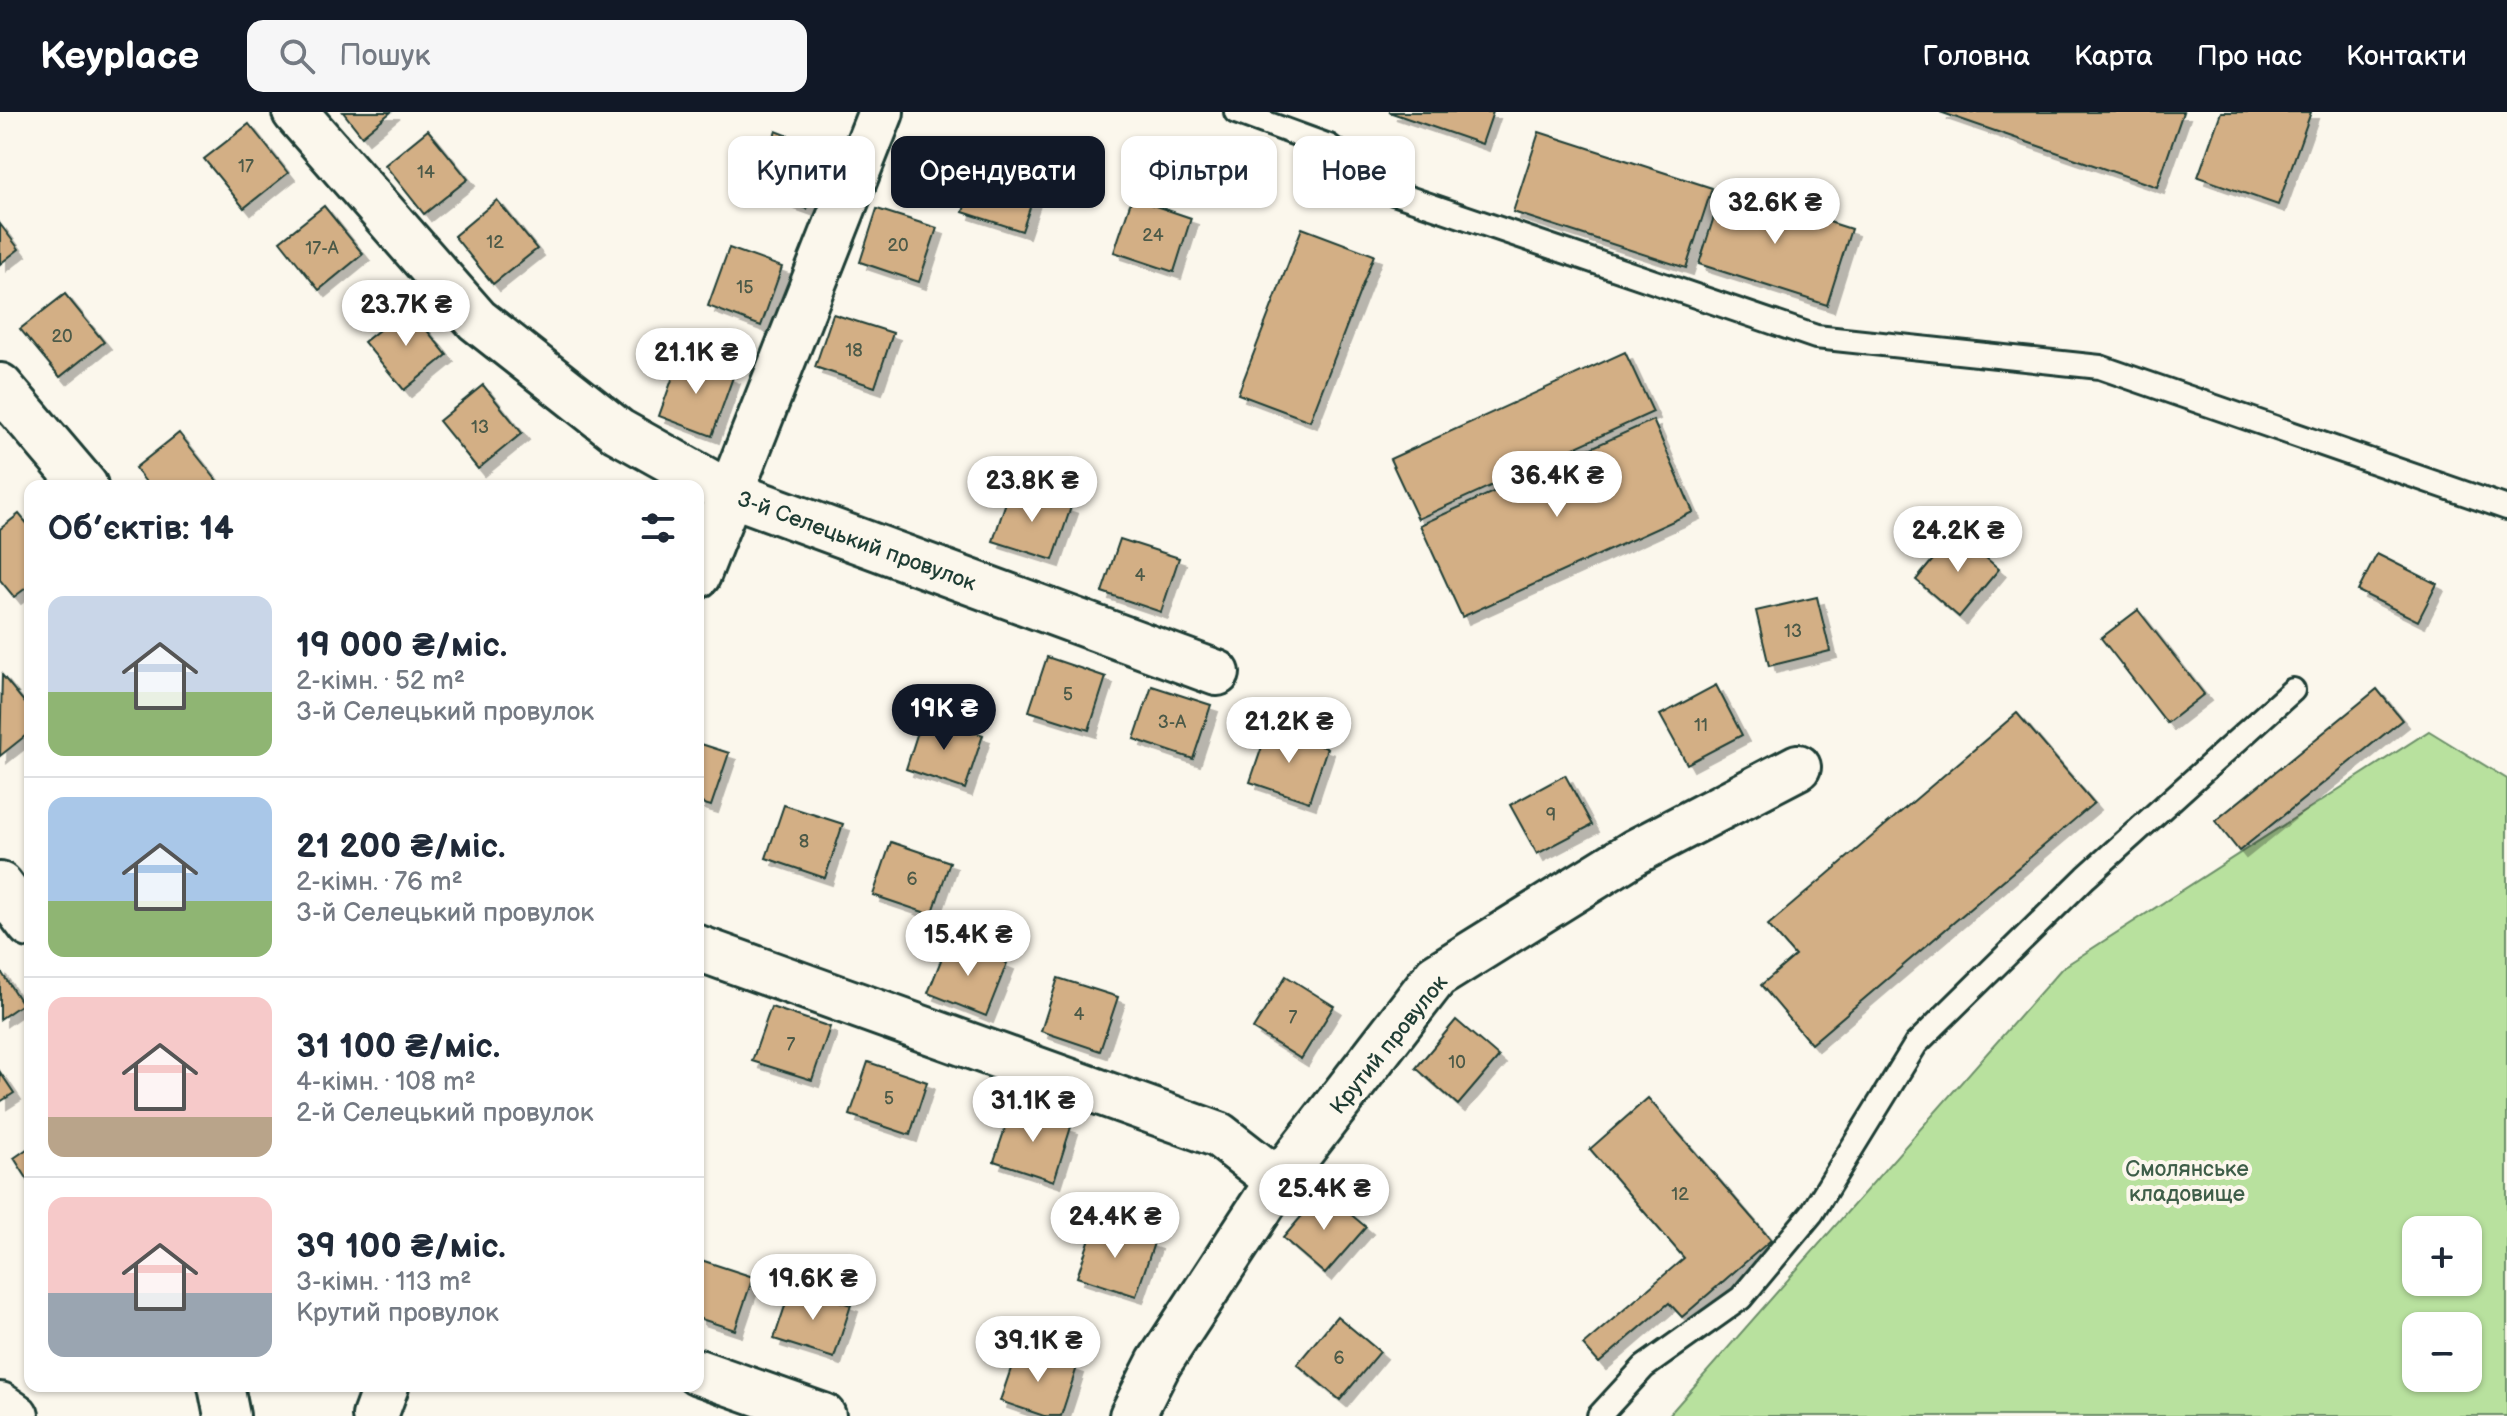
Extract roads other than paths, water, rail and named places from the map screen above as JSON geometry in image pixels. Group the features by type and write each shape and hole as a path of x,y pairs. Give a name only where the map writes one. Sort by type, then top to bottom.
{"street":[{"name":"3-й Селецький провулок","path":"295,112 477,320 618,431 729,493 1217,673"},
{"path":"704,559 881,112"},
{"path":"0,386 80,480"},
{"name":"Крутий провулок","path":"1132,1416 1159,1363 1278,1181 1436,976 1635,852 1798,767"},
{"path":"0,885 24,917"},
{"path":"704,950 1219,1135 1278,1181"},
{"path":"704,1374 823,1416"},
{"path":"222,1392 227,1416"},
{"path":"375,1416 384,1392"},
{"path":"0,1405 16,1416"}],"lane":[{"path":"1236,112 1329,146 1385,190 1816,337 2100,367 2507,508"},
{"path":"1599,1416 1644,1367 1741,1298 1812,1213 1916,1044 2086,877 2293,690"}],"park label":[{"name":"Смолянське кладовище","path":"2187,1180"}]}
